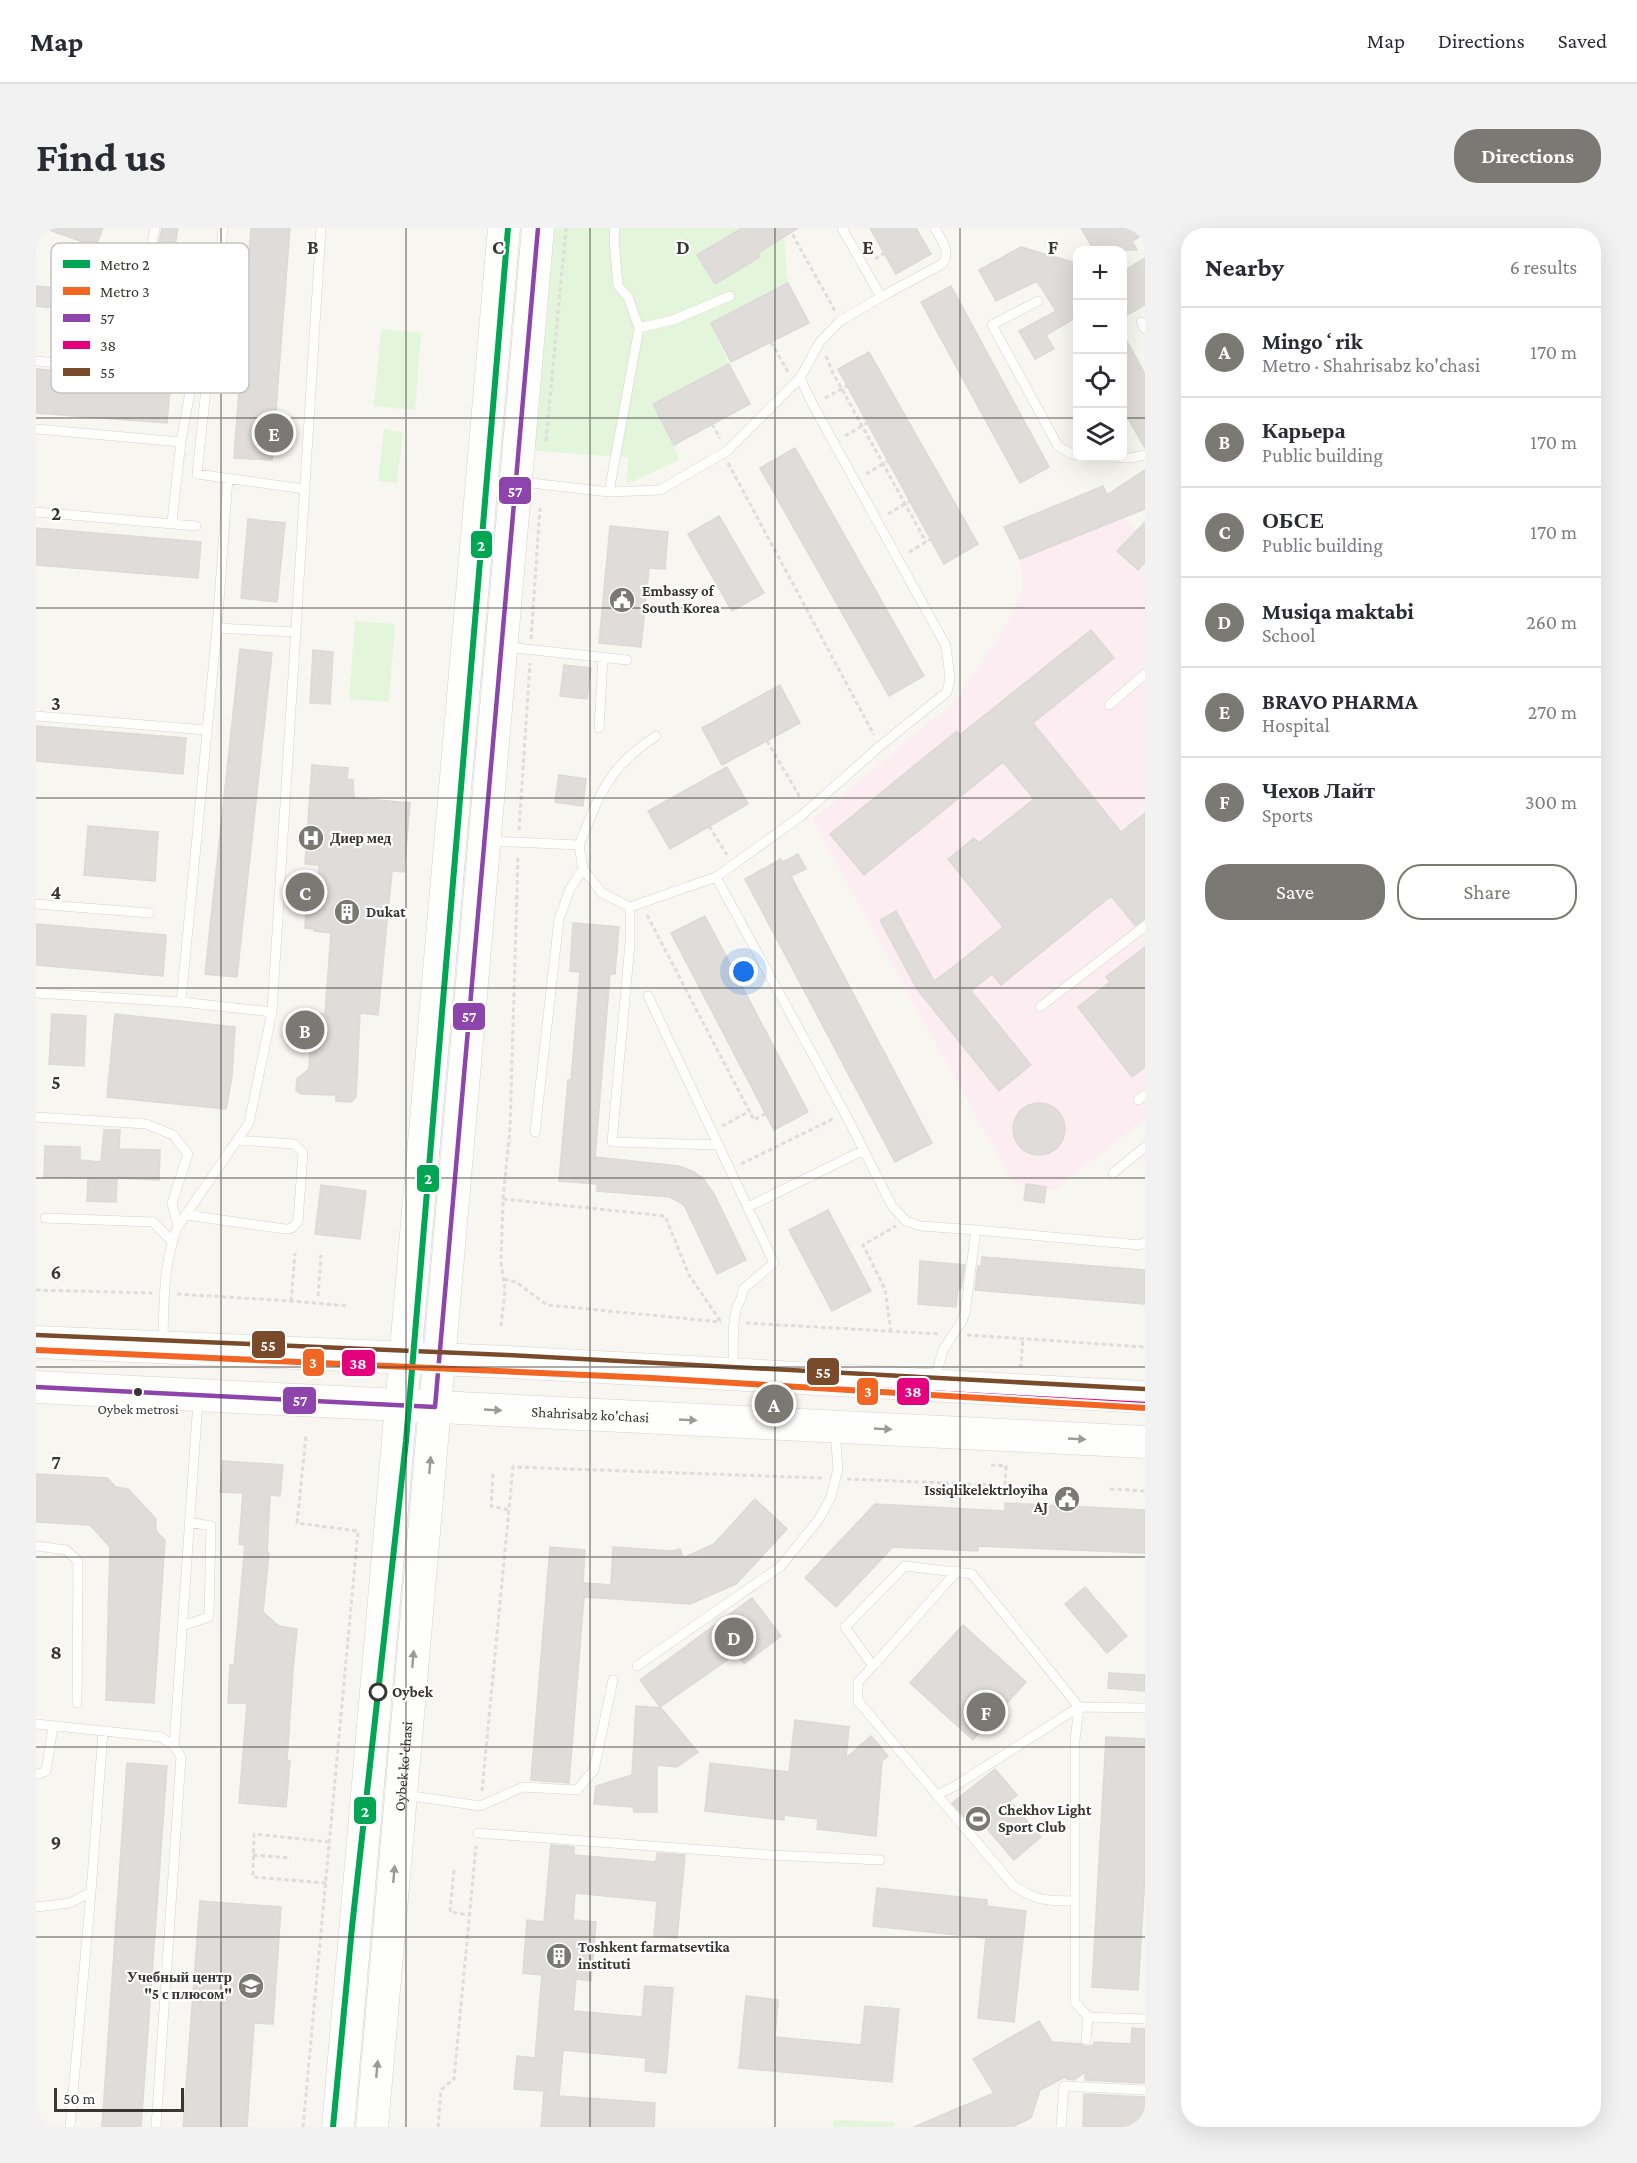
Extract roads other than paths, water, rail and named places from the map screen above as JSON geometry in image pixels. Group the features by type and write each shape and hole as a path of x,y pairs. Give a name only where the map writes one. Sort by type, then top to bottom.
{"main road":[{"path":"338,2127 504,228"},
{"name":"Oybek ko'chasi","path":"372,2127 538,228"},
{"path":"36,1341 733,1373 1145,1397"},
{"name":"Shahrisabz ko'chasi","path":"36,1387 1145,1442"}],"lane":[{"path":"152,243 155,228"},
{"path":"221,243 223,228"},
{"path":"163,1347 165,1294 172,1241 178,1226 249,1123 272,1012 321,228"},
{"path":"609,492 639,328 628,297 618,286 615,228"},
{"path":"842,228 881,297"},
{"path":"516,481 609,492 660,490 723,454 798,381 820,342 840,321 942,264 947,258 947,252 935,228"},
{"path":"639,328 673,320 730,296"},
{"path":"1038,301 992,326 1058,446 1073,454"},
{"path":"36,361 51,362"},
{"path":"656,736 635,750 616,768 601,792 579,845 583,868 602,893 630,907 716,877 808,810 880,746 946,692 950,678 946,646 798,381"},
{"path":"172,522 181,442 190,393"},
{"path":"206,393 197,474 304,489"},
{"path":"36,429 181,442"},
{"path":"1127,459 1145,455"},
{"path":"181,1002 217,628 228,478"},
{"path":"36,512 172,522 196,526"},
{"path":"217,628 295,632"},
{"path":"502,647 627,660"},
{"path":"599,728 603,658"},
{"path":"1109,705 1145,674"},
{"path":"36,716 206,730"},
{"path":"484,840 579,845"},
{"path":"535,1132 559,919 570,889 583,868"},
{"path":"716,877 892,1206 906,1221 921,1226 1143,1244"},
{"path":"36,904 149,913"},
{"path":"630,907 630,943 612,1142 718,1145"},
{"path":"1040,1007 1145,926"},
{"path":"36,993 181,1002 272,1012"},
{"path":"648,996 774,1263 743,1289 742,1298 737,1306 733,1373"},
{"path":"36,1117 146,1124 173,1135 188,1154 172,1203 178,1226"},
{"path":"186,1215 285,1229 295,1226 298,1221 303,1153 294,1144 238,1140"},
{"path":"1113,1173 1145,1147"},
{"path":"748,1207 864,1150"},
{"path":"45,1218 153,1222 172,1241"},
{"path":"934,1384 939,1360 965,1313 976,1230"},
{"path":"174,1746 198,1395"},
{"path":"637,1666 781,1566 819,1519 831,1497 838,1469 835,1427"},
{"path":"182,1626 209,1617 211,1526 189,1522"},
{"path":"36,1546 66,1550 78,1561 77,1703"},
{"path":"873,1666 845,1627 904,1566 957,1571 972,1574 1079,1707 1076,1740 1075,2002 1088,2017 1086,2040"},
{"path":"957,1571 858,1682 858,1701 1013,1885 1028,1896 1051,1901 1075,1901"},
{"path":"401,1794 480,1806 523,1787 577,1790 594,1770 613,1680"},
{"path":"937,1795 955,1786 1079,1707 1145,1707"},
{"path":"36,1724 161,1737 174,1746 181,1757 156,2127"},
{"path":"36,1775 46,1771 53,1727"},
{"path":"70,2127 103,1732"},
{"path":"478,1833 770,1855 880,1860"},
{"path":"36,1907 70,1903 91,1893"},
{"path":"1088,2017 1145,2019"},
{"path":"1061,2127 1064,2086 1145,2090"}],"metro line":[{"name":"2","path":"333,2127 352,1927 406,1441 508,228"},
{"name":"3","path":"36,1350 652,1378 1145,1408"}],"place":[{"name":"BRAVO PHARMA","path":"274,433"},
{"name":"Embassy of South Korea","path":"622,600"},
{"name":"Диер мед","path":"311,838"},
{"name":"ОБСЕ","path":"305,892"},
{"name":"Dukat","path":"347,912"},
{"name":"Карьера","path":"305,1030"},
{"name":"Oybek metrosi","path":"138,1392"},
{"name":"Mingoʻrik","path":"774,1404"},
{"name":"Issiqlikelektrloyiha AJ","path":"1067,1499"},
{"name":"Musiqa maktabi","path":"734,1637"},
{"name":"Oybek","path":"378,1692"},
{"name":"Чехов Лайт","path":"986,1712"},
{"name":"Chekhov Light Sport Club","path":"978,1819"},
{"name":"Toshkent farmatsevtika instituti","path":"559,1956"},
{"name":"Учебный центр \"5 с плюсом\"","path":"251,1986"}]}
